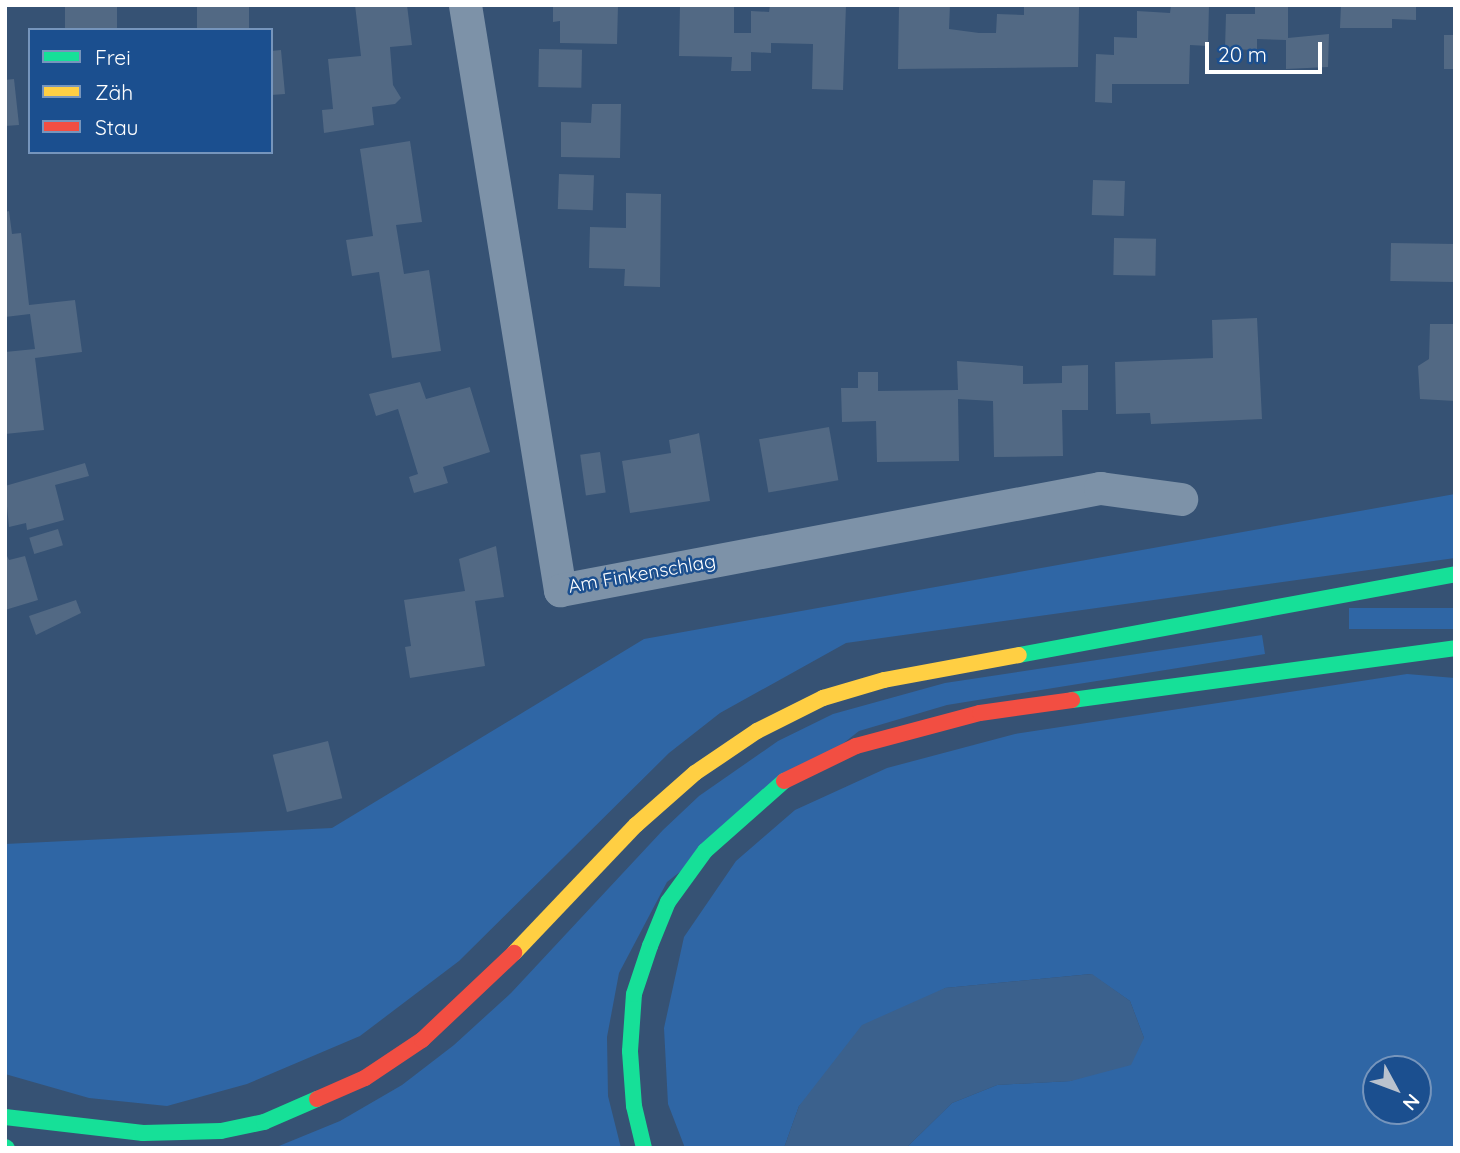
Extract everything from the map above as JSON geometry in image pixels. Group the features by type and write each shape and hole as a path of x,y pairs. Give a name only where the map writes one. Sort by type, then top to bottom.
{"highway":[{"path":"5,1116 185,1134 264,1122 365,1078 422,1040 552,916 636,825 695,773 757,731 822,698 884,680 1455,574"},
{"path":"1368,590 1455,583"},
{"path":"644,1148 634,1107 634,994 663,913 705,851 764,794 797,772 856,746 980,713 1451,650"}],"street":[{"name":"Am Finkenschlag","path":"465,5 560,590 1100,488 1181,499"}],"shaded area":[{"path":"1455,494 1455,558 846,643 720,713 669,753 459,961 360,1036 247,1084 167,1106 89,1098 5,1074 5,844 332,828 644,639"},
{"path":"1349,608 1455,608 1455,629 1349,629"},
{"path":"1262,635 1265,654 947,705 859,731 667,882 619,973 607,1037 608,1096 621,1148 274,1148 340,1121 402,1085 454,1045 511,993 663,830 699,796 778,741 833,714 945,683"},
{"path":"1407,674 1455,678 1455,1148 906,1148 952,1103 997,1085 1071,1081 1144,1038 1130,1001 1091,974 945,988 799,1106 784,1148 685,1148 668,1104 664,1028 684,937 736,861 795,810 887,768 1015,734"},
{"path":"1092,974 1130,1001 1144,1038 1131,1065 1071,1081 997,1085 952,1103 906,1148 784,1148 799,1106 862,1025 945,988"}],"building":[{"path":"65,5 117,5 117,28 65,28"},
{"path":"197,5 249,5 249,28 197,28"},
{"path":"355,5 407,5 412,45 390,47 393,85 401,98 395,104 372,107 374,125 324,133 322,110 333,109 328,59 361,56"},
{"path":"553,5 618,5 617,44 560,43 560,21 553,22"},
{"path":"680,5 734,5 734,33 751,33 751,11 769,12 770,5 846,5 843,90 812,89 813,44 771,43 771,53 751,52 751,71 731,71 732,57 679,56"},
{"path":"899,5 950,5 949,29 979,33 996,33 997,14 1024,15 1024,5 1079,7 1078,67 898,69"},
{"path":"1171,5 1209,5 1208,46 1190,45 1189,84 1112,84 1112,103 1095,102 1096,54 1114,55 1114,37 1137,38 1137,11 1170,13"},
{"path":"1255,5 1288,5 1288,38 1329,34 1328,67 1286,69 1286,40 1257,39 1257,50 1225,49 1226,14 1255,14"},
{"path":"1341,5 1416,5 1416,20 1392,19 1392,28 1340,28"},
{"path":"1444,35 1455,35 1455,69 1444,69"},
{"path":"539,49 582,50 581,88 538,87"},
{"path":"281,50 285,94 273,95 273,51"},
{"path":"14,79 19,125 5,126 5,80"},
{"path":"592,104 621,104 620,158 561,157 561,122 591,123"},
{"path":"410,141 422,222 396,225 404,274 429,270 441,351 392,358 379,272 352,276 346,240 373,236 360,149"},
{"path":"559,174 594,175 593,210 558,209"},
{"path":"1093,180 1125,181 1124,216 1092,215"},
{"path":"626,193 661,194 660,287 624,286 625,269 589,268 590,227 626,228"},
{"path":"9,211 12,234 21,233 29,305 75,300 82,352 35,358 44,430 5,434 5,352 35,349 30,314 5,317 5,212"},
{"path":"1114,238 1156,239 1155,276 1113,275"},
{"path":"1391,243 1455,244 1454,282 1390,281"},
{"path":"1257,318 1262,419 1151,424 1150,413 1116,414 1115,362 1213,358 1212,320"},
{"path":"1430,324 1455,324 1455,401 1420,399 1418,366 1429,359"},
{"path":"957,361 1023,366 1023,384 1062,383 1062,366 1088,365 1088,410 1062,410 1063,456 994,457 993,401 958,399 959,461 877,462 876,421 842,422 841,388 858,388 858,372 878,372 878,391 958,390"},
{"path":"420,382 426,399 470,387 490,452 443,467 448,483 414,493 409,477 418,474 398,409 376,416 369,394"},
{"path":"829,427 838,480 768,493 759,439"},
{"path":"699,433 710,501 630,513 622,461 671,453 669,440"},
{"path":"600,452 606,493 586,495 580,455"},
{"path":"85,463 89,476 55,485 64,520 27,530 26,523 9,527 5,486"},
{"path":"58,529 63,545 34,554 29,538"},
{"path":"496,546 504,597 475,601 485,666 410,678 405,647 411,646 404,600 465,591 459,559"},
{"path":"5,552 9,560 25,556 38,600 5,610"},
{"path":"76,600 81,613 36,635 29,616"},
{"path":"328,741 342,798 287,812 273,755"}],"traffic: fast":[{"path":"1019,655 1455,574"},
{"path":"1072,700 1455,648"},
{"path":"644,1148 634,1106 630,1051 634,994 650,946 668,902 705,851 784,781"},
{"path":"5,1117 143,1133 221,1131 264,1122 317,1099"}],"traffic: slow":[{"path":"514,953 636,825 695,773 757,731 823,698 884,680 1019,655"}],"traffic: jam":[{"path":"784,781 856,746 980,713 1072,700"},
{"path":"317,1099 365,1078 422,1040 514,953"}]}
